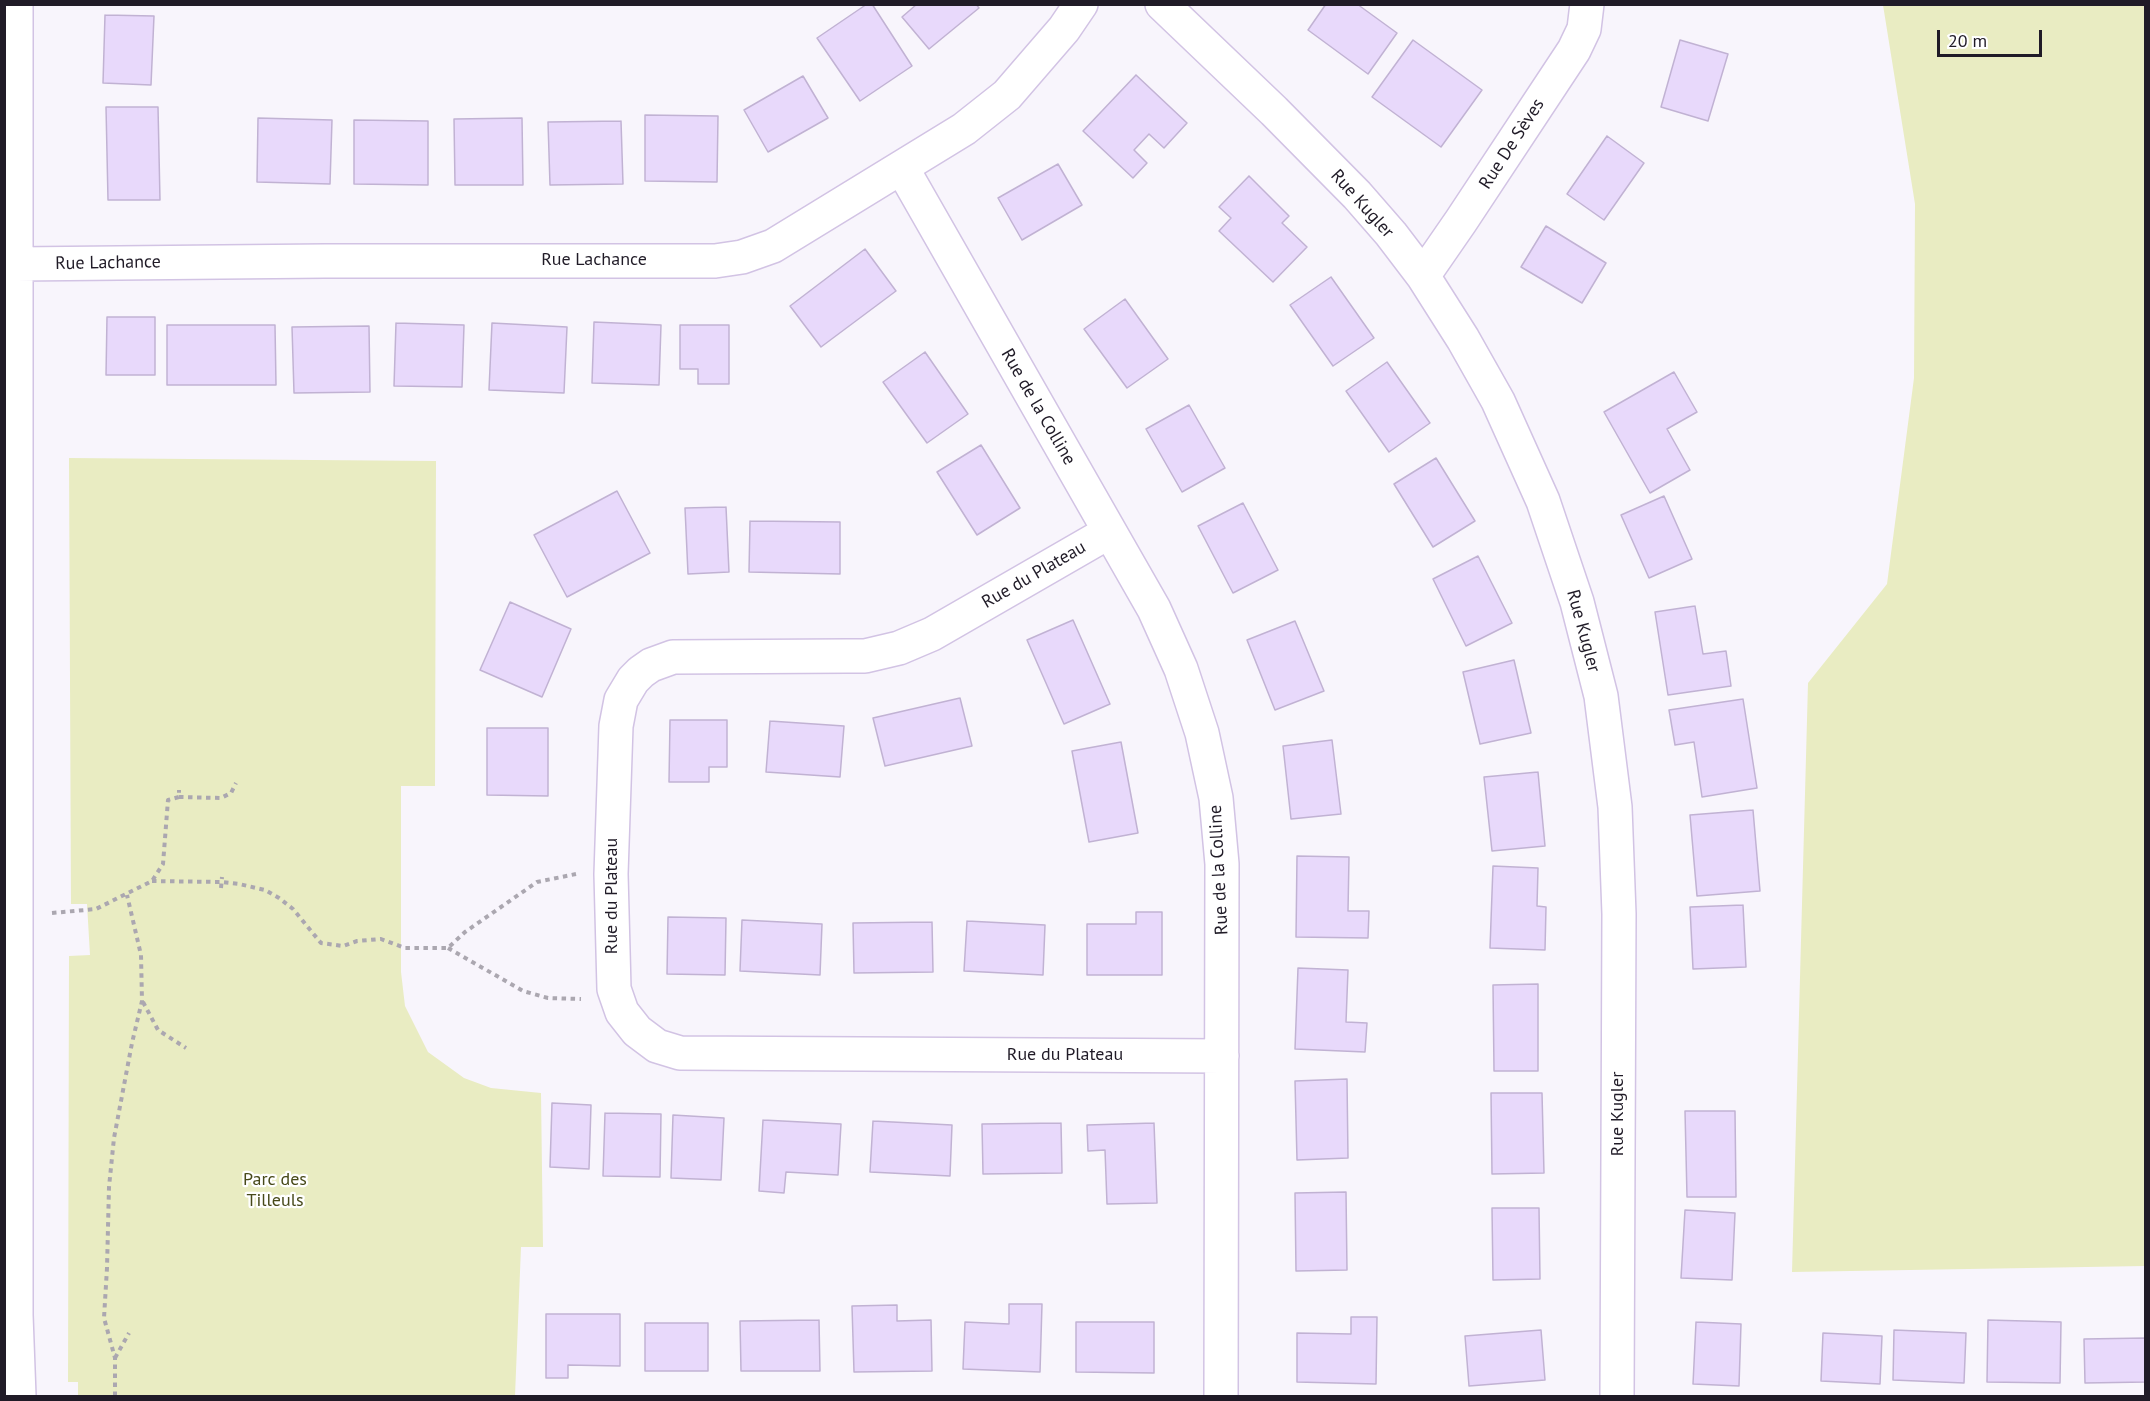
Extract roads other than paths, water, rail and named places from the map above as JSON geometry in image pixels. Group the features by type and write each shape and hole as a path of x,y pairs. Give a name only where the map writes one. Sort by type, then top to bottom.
{"street":[{"path":"16,4 16,1315 19,1396"},
{"name":"Rue Lachance","path":"16,264 729,260 773,246 964,129 1007,95 1059,36 1081,4"},
{"name":"Rue Kugler","path":"1162,4 1274,111 1357,195 1423,276 1463,339 1498,401 1543,501 1577,602 1601,696 1615,807 1619,914 1617,1396"},
{"name":"Rue De Sèves","path":"1423,276 1574,50 1584,29 1587,4"},
{"name":"Rue de la Colline","path":"902,168 1138,580 1168,639 1192,701 1209,765 1217,809 1222,864 1221,1396"},
{"name":"Rue du Plateau","path":"1109,532 932,634 899,648 865,656 674,657 651,665 641,672 633,680 621,700 616,726 611,874 614,989 622,1012 637,1031 657,1046 680,1053 1222,1056"}],"park label":[{"name":"Parc des Tilleuls","path":"275,1190"}]}
